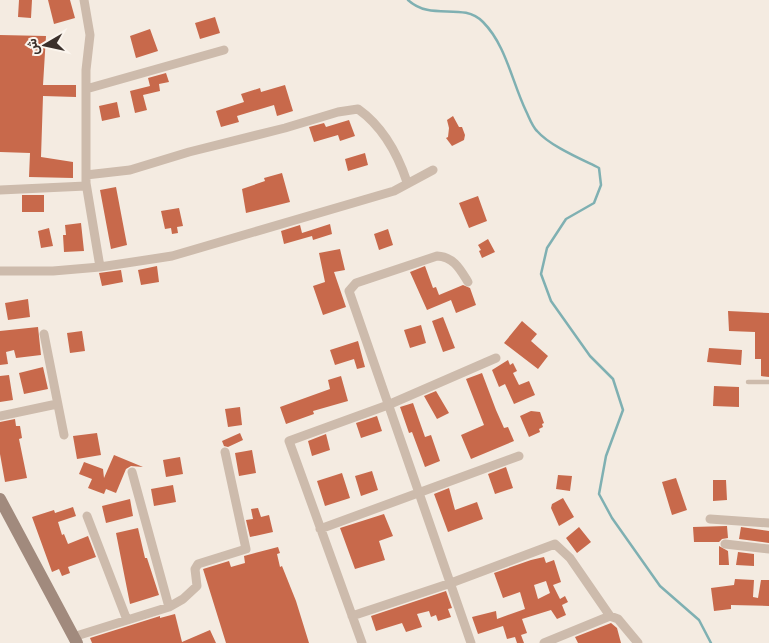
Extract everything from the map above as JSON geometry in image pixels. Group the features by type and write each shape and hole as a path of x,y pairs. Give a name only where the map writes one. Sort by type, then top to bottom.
{"main road":[{"path":"0,498 75,641"}],"street":[{"path":"84,0 90,35 86,89 86,186 100,267"},
{"path":"86,89 224,50"},
{"path":"86,176 130,170 338,112 358,109 369,117 384,135 402,165 407,182"},
{"path":"0,271 53,271 149,261 200,249 394,191 407,182 433,170"},
{"path":"0,190 86,186"},
{"path":"468,282 456,263 445,256 437,256 356,283 351,287 350,298 471,643"},
{"path":"44,334 64,435"},
{"path":"362,643 289,441 388,405 496,358"},
{"path":"0,416 57,404"},
{"path":"75,641 127,620 169,607 183,599 197,586 195,569 198,564 246,549 225,452"},
{"path":"320,529 519,456"},
{"path":"132,472 169,607"},
{"path":"87,516 127,620"},
{"path":"710,519 769,523"},
{"path":"352,616 451,583 555,544 570,558 610,616 618,619 638,643"},
{"path":"725,544 769,549"},
{"path":"544,643 610,616"}],"lane":[{"path":"748,382 769,382"}],"building":[{"path":"19,0 32,0 31,18 18,17"},
{"path":"48,0 70,0 75,18 54,24"},
{"path":"215,17 220,33 200,39 195,23"},
{"path":"150,29 158,51 136,58 130,36"},
{"path":"0,35 46,36 43,85 76,85 76,97 43,96 41,157 73,162 73,178 29,177 30,153 0,152"},
{"path":"166,73 169,82 159,84 160,91 143,95 147,110 135,113 130,91 150,86 148,78"},
{"path":"285,85 293,111 277,116 274,105 237,116 239,122 221,127 216,111 244,102 241,94 260,88 261,92"},
{"path":"117,102 120,117 102,121 99,106"},
{"path":"453,116 459,127 462,127 465,135 464,140 452,146 446,138 448,137 449,128 447,120"},
{"path":"349,120 355,136 340,141 338,135 314,142 309,127 324,123 326,127"},
{"path":"365,153 368,165 348,171 345,159"},
{"path":"282,173 290,202 246,213 242,189 265,181 264,178"},
{"path":"116,187 127,245 111,249 100,190"},
{"path":"22,195 44,195 44,212 22,212"},
{"path":"478,196 487,221 469,228 459,203"},
{"path":"179,208 183,226 177,227 178,233 172,234 171,228 165,229 161,211"},
{"path":"81,223 84,251 64,252 63,235 66,235 65,225"},
{"path":"330,224 332,234 313,240 312,236 284,244 281,231 300,225 302,233"},
{"path":"49,228 53,246 41,248 38,231"},
{"path":"388,229 393,245 379,250 374,234"},
{"path":"488,239 495,252 482,258 478,245"},
{"path":"340,249 345,270 334,272 346,307 323,315 313,286 325,282 319,253"},
{"path":"157,266 159,282 141,285 138,270"},
{"path":"425,266 433,288 436,287 439,295 463,285 470,288 476,305 456,313 451,300 427,310 410,272"},
{"path":"121,270 123,282 102,286 99,273"},
{"path":"28,299 30,317 8,320 5,303"},
{"path":"728,311 769,313 769,377 761,376 761,359 755,359 755,332 729,331"},
{"path":"443,317 455,348 443,352 432,321"},
{"path":"522,321 537,334 531,341 548,356 538,369 504,343"},
{"path":"421,325 426,343 410,348 404,330"},
{"path":"38,327 41,355 16,358 14,350 6,352 8,364 0,365 0,331"},
{"path":"82,331 85,351 70,353 67,333"},
{"path":"358,341 365,367 357,369 354,359 335,365 330,350"},
{"path":"709,348 742,350 741,365 707,362"},
{"path":"508,360 510,365 513,363 517,371 513,373 519,385 529,381 535,395 514,404 505,384 499,387 492,370"},
{"path":"43,367 48,389 24,394 19,373"},
{"path":"482,373 504,428 508,427 514,441 471,459 461,435 484,425 466,379"},
{"path":"9,375 13,400 0,402 0,376"},
{"path":"341,376 348,401 313,411 314,414 286,424 280,407 330,389 328,380"},
{"path":"714,386 739,387 739,407 713,406"},
{"path":"436,391 449,413 437,419 424,396"},
{"path":"413,403 425,437 431,435 440,461 425,467 412,432 409,433 400,407"},
{"path":"240,407 242,425 228,427 225,409"},
{"path":"531,411 540,412 544,423 542,424 543,427 539,429 540,432 529,437 520,416"},
{"path":"377,416 382,431 361,438 356,423"},
{"path":"15,419 16,426 20,426 22,438 19,439 27,478 5,482 0,454 0,422"},
{"path":"97,433 101,455 77,459 73,436"},
{"path":"240,433 243,440 228,447 224,446 222,441"},
{"path":"326,434 330,450 312,456 308,441"},
{"path":"252,450 256,473 239,476 235,453"},
{"path":"114,455 143,467 131,466 126,469 116,493 106,489 104,494 88,488 92,479 79,474 84,462 103,469 104,478"},
{"path":"180,457 183,474 166,477 163,460"},
{"path":"506,467 513,488 495,494 488,474"},
{"path":"372,471 378,490 361,496 355,476"},
{"path":"342,473 350,498 325,506 317,481"},
{"path":"558,475 572,476 570,491 556,489"},
{"path":"676,478 687,510 672,515 662,482"},
{"path":"713,480 726,480 727,500 713,501"},
{"path":"173,485 176,502 154,506 151,489"},
{"path":"449,488 455,510 477,502 483,519 448,532 434,494"},
{"path":"563,498 574,517 559,526 551,508 552,504"},
{"path":"130,499 133,516 106,523 102,506"},
{"path":"73,507 76,516 58,522 62,535 64,534 68,544 88,536 96,557 68,567 70,573 62,576 59,569 52,572 32,517 54,510 55,513"},
{"path":"258,508 261,517 269,515 273,532 250,537 246,520 253,519 251,509"},
{"path":"384,514 393,536 379,541 385,560 355,569 340,528"},
{"path":"727,526 728,538 722,539 719,542 694,542 693,527"},
{"path":"579,527 591,542 577,553 566,538"},
{"path":"741,527 769,531 769,543 739,539"},
{"path":"138,528 145,558 147,558 159,595 130,604 116,533"},
{"path":"719,546 728,551 729,565 719,565"},
{"path":"278,547 280,553 277,554 280,567 282,566 296,601 309,643 226,643 203,569 229,561 231,567 245,563 244,556"},
{"path":"738,552 754,554 754,566 736,565"},
{"path":"544,557 546,563 554,560 561,582 553,585 560,599 565,596 568,602 562,605 566,615 557,619 551,610 522,619 527,633 521,635 524,643 517,643 515,637 507,639 503,626 478,634 472,617 496,611 497,619 525,609 520,592 503,598 494,573","holes":["546,581 550,593 538,599 534,585"]},
{"path":"735,579 754,580 753,597 758,598 761,580 769,580 769,606 731,605 731,609 714,611 711,588 734,585"},
{"path":"446,591 452,608 448,609 451,617 438,621 436,615 431,617 429,611 417,614 422,627 406,632 402,623 376,631 371,616"},
{"path":"175,614 182,642 210,630 216,643 92,643 90,638 160,616 160,618"},
{"path":"611,623 617,628 621,643 578,643 575,637"}],"waterway":[{"path":"408,0 427,10 466,13 475,16 483,22 491,31 503,53 521,100 535,129 558,147 599,168 601,185 594,203 566,219 547,248 541,274 551,301 590,356 613,379 623,410 606,456 599,494 612,518 660,586 699,620 711,643"}]}
